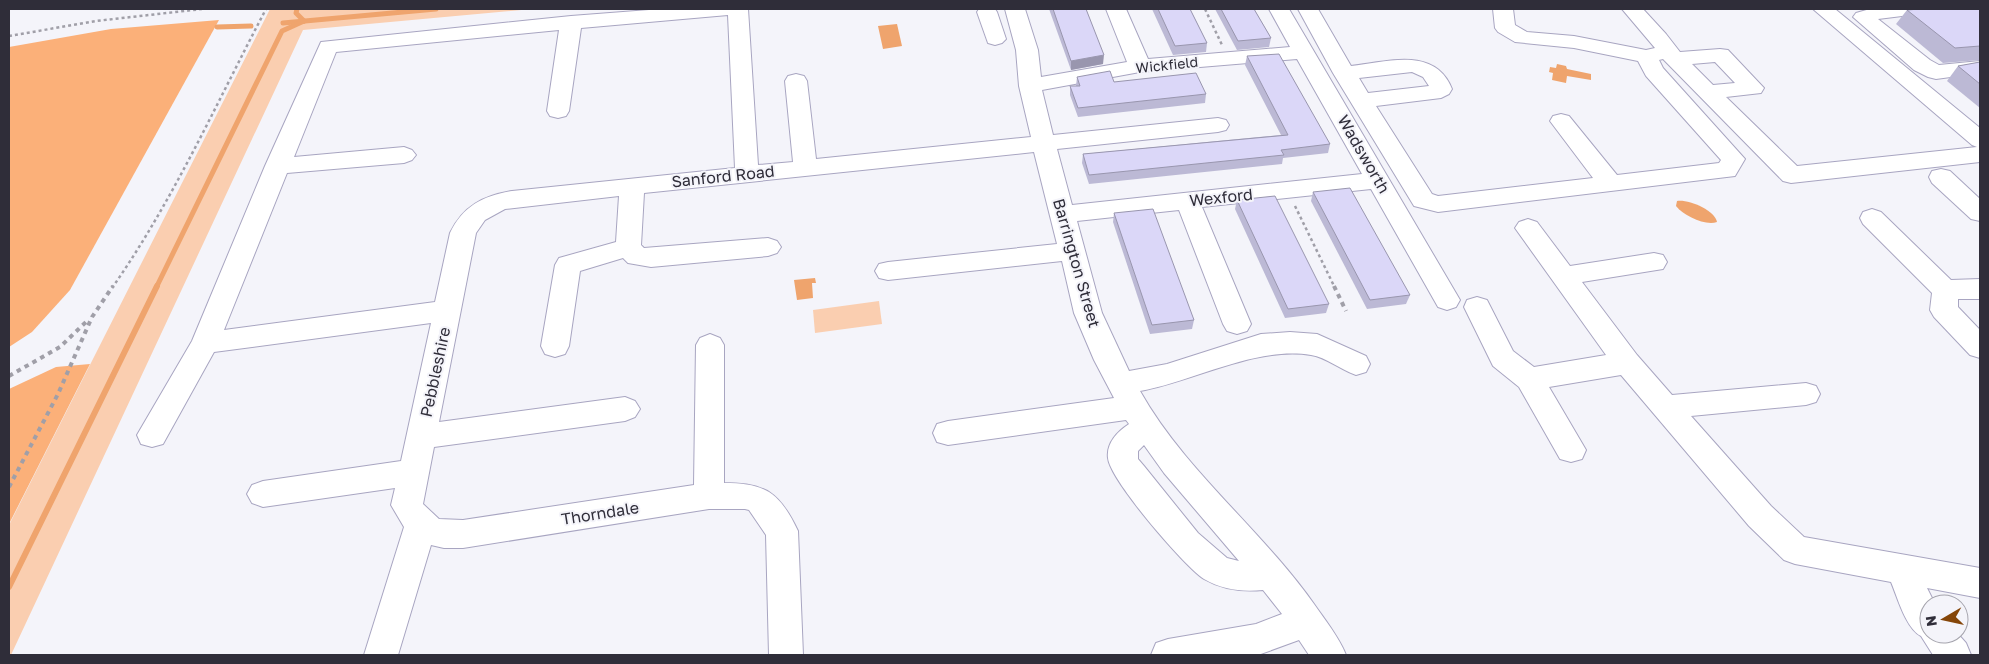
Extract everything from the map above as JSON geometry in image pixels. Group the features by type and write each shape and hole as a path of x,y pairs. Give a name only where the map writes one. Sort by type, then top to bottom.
{"street":[{"path":"152,435 205,344 328,46 571,22 731,9"},
{"path":"738,9 748,173"},
{"path":"1116,9 1140,66"},
{"name":"Wadsworth","path":"1279,9 1448,300"},
{"path":"1308,9 1344,73 1423,200 1438,204 1727,170 1734,159 1654,71 1663,56"},
{"path":"1503,9 1505,28 1522,38 1574,42 1663,56 1720,55 1753,88 1708,92"},
{"path":"1632,9 1659,38 1663,56 1708,92 1791,175 1980,154"},
{"path":"1823,9 1980,140"},
{"path":"1918,9 1881,12 1863,17 1922,66 1936,72 1980,67"},
{"path":"991,26 1017,16"},
{"name":"Barrington Street","path":"1017,16 1029,58 1030,86 1088,313 1134,406 1176,464 1271,574 1329,655"},
{"path":"558,112 571,22"},
{"name":"Wickfield","path":"1030,86 1140,66 1304,52"},
{"path":"1344,73 1412,66 1421,67 1434,75 1441,90 1433,94 1362,101"},
{"path":"796,81 805,167"},
{"path":"1561,121 1611,184"},
{"name":"Sanford Road","path":"471,217 480,210 502,200 1218,125"},
{"path":"277,166 404,155"},
{"path":"1941,177 1980,213"},
{"name":"Wexford","path":"1064,214 1379,180"},
{"path":"632,186 628,248 637,257 651,258 768,247"},
{"path":"1187,200 1237,324"},
{"name":"Pebbleshire","path":"421,524 407,504 463,234 471,217"},
{"path":"1872,218 1945,290 1980,289"},
{"path":"1528,228 1627,363 1760,516 1795,550 1980,583"},
{"path":"555,346 568,265 628,248"},
{"path":"888,271 1072,251"},
{"path":"1562,276 1654,262"},
{"path":"1945,290 1944,310 1980,347"},
{"path":"1478,307 1503,358 1529,379 1571,450"},
{"path":"205,344 447,311"},
{"path":"709,496 710,344"},
{"path":"1271,574 1228,574 1212,568 1187,544 1124,463 1121,453 1134,406 1167,376 1261,345 1318,345 1356,364"},
{"path":"1529,379 1627,363"},
{"path":"1666,407 1806,394"},
{"path":"948,433 1134,406"},
{"path":"421,437 625,409"},
{"path":"263,494 414,472"},
{"name":"Thorndale","path":"421,524 443,535 463,534 709,496 745,496 759,500 782,531 786,655"},
{"path":"381,655 421,524"},
{"path":"1903,570 1919,608"},
{"path":"1168,655 1256,640 1306,621"},
{"path":"1945,644 1954,655"}],"path":[{"path":"9,36 96,21 202,9"},
{"path":"9,487 58,394 92,317 133,258 173,187 266,9"},
{"path":"1204,9 1229,59"},
{"path":"1287,190 1346,311"},
{"path":"9,376 60,347 92,317"}],"shaded area":[{"path":"270,9 532,9 303,30 11,655 9,655 9,525"},
{"path":"219,20 70,290 32,332 9,347 9,47 111,29"},
{"path":"897,24 902,46 883,49 878,26"},
{"path":"1557,64 1566,66 1567,69 1591,74 1591,80 1567,76 1566,83 1552,80 1553,73 1549,72 1550,67 1556,68"},
{"path":"1677,201 1700,206 1711,213 1717,222 1707,223 1689,217 1676,206"},
{"path":"815,278 816,283 812,283 813,298 797,300 794,280"},
{"path":"879,301 882,324 815,333 813,310"},
{"path":"90,364 9,524 9,389 56,367"}],"building":[{"path":"1053,9 1086,9 1104,55 1071,61"},
{"path":"1158,9 1190,9 1207,43 1175,46"},
{"path":"1221,9 1254,9 1271,38 1238,41"},
{"path":"1980,9 1980,46 1955,48 1907,10"},
{"path":"1279,54 1330,144 1281,150 1284,155 1089,175 1083,154 1288,135 1247,56"},
{"path":"1980,62 1980,84 1958,66"},
{"path":"1110,71 1114,82 1196,73 1206,94 1078,108 1070,86 1080,86 1077,77"},
{"path":"1350,188 1410,295 1370,300 1313,192"},
{"path":"1275,196 1329,304 1288,309 1237,200"},
{"path":"1153,209 1194,320 1152,325 1114,213"}],"waterway":[{"path":"297,9 296,13 304,21"},
{"path":"304,21 436,9"},
{"path":"156,288 282,31 304,21"},
{"path":"283,23 304,21"},
{"path":"217,27 251,26"},
{"path":"9,587 157,286"}]}
